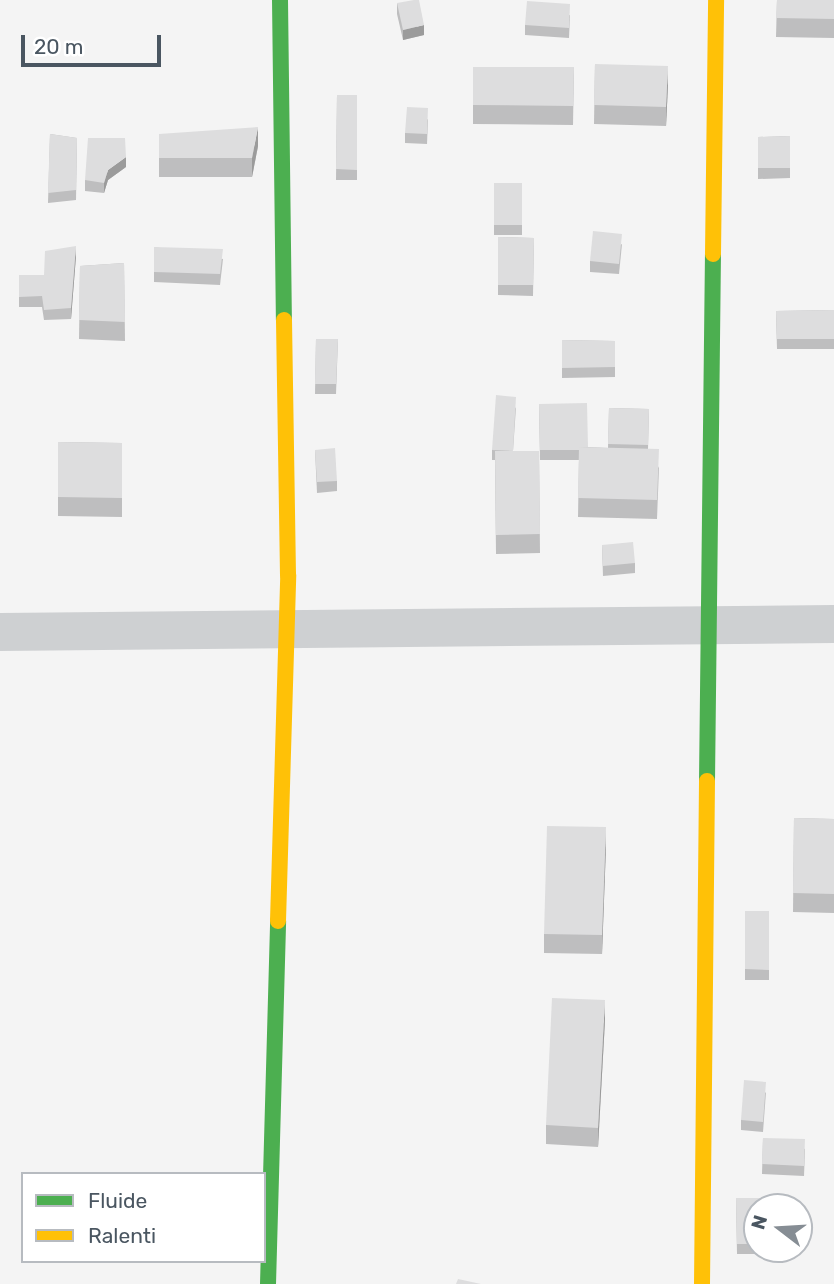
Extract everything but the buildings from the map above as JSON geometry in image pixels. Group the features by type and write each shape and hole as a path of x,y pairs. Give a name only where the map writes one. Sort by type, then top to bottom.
{"street":[{"path":"268,1284 286,629 280,0"},
{"path":"702,1284 707,625 716,0"},
{"path":"0,632 834,624"}],"traffic: fast":[{"path":"280,0 284,320"},
{"path":"707,781 713,254"},
{"path":"268,1284 278,921"}],"traffic: slow":[{"path":"713,254 716,0"},
{"path":"278,921 288,575 284,320"},
{"path":"702,1284 707,781"}]}
